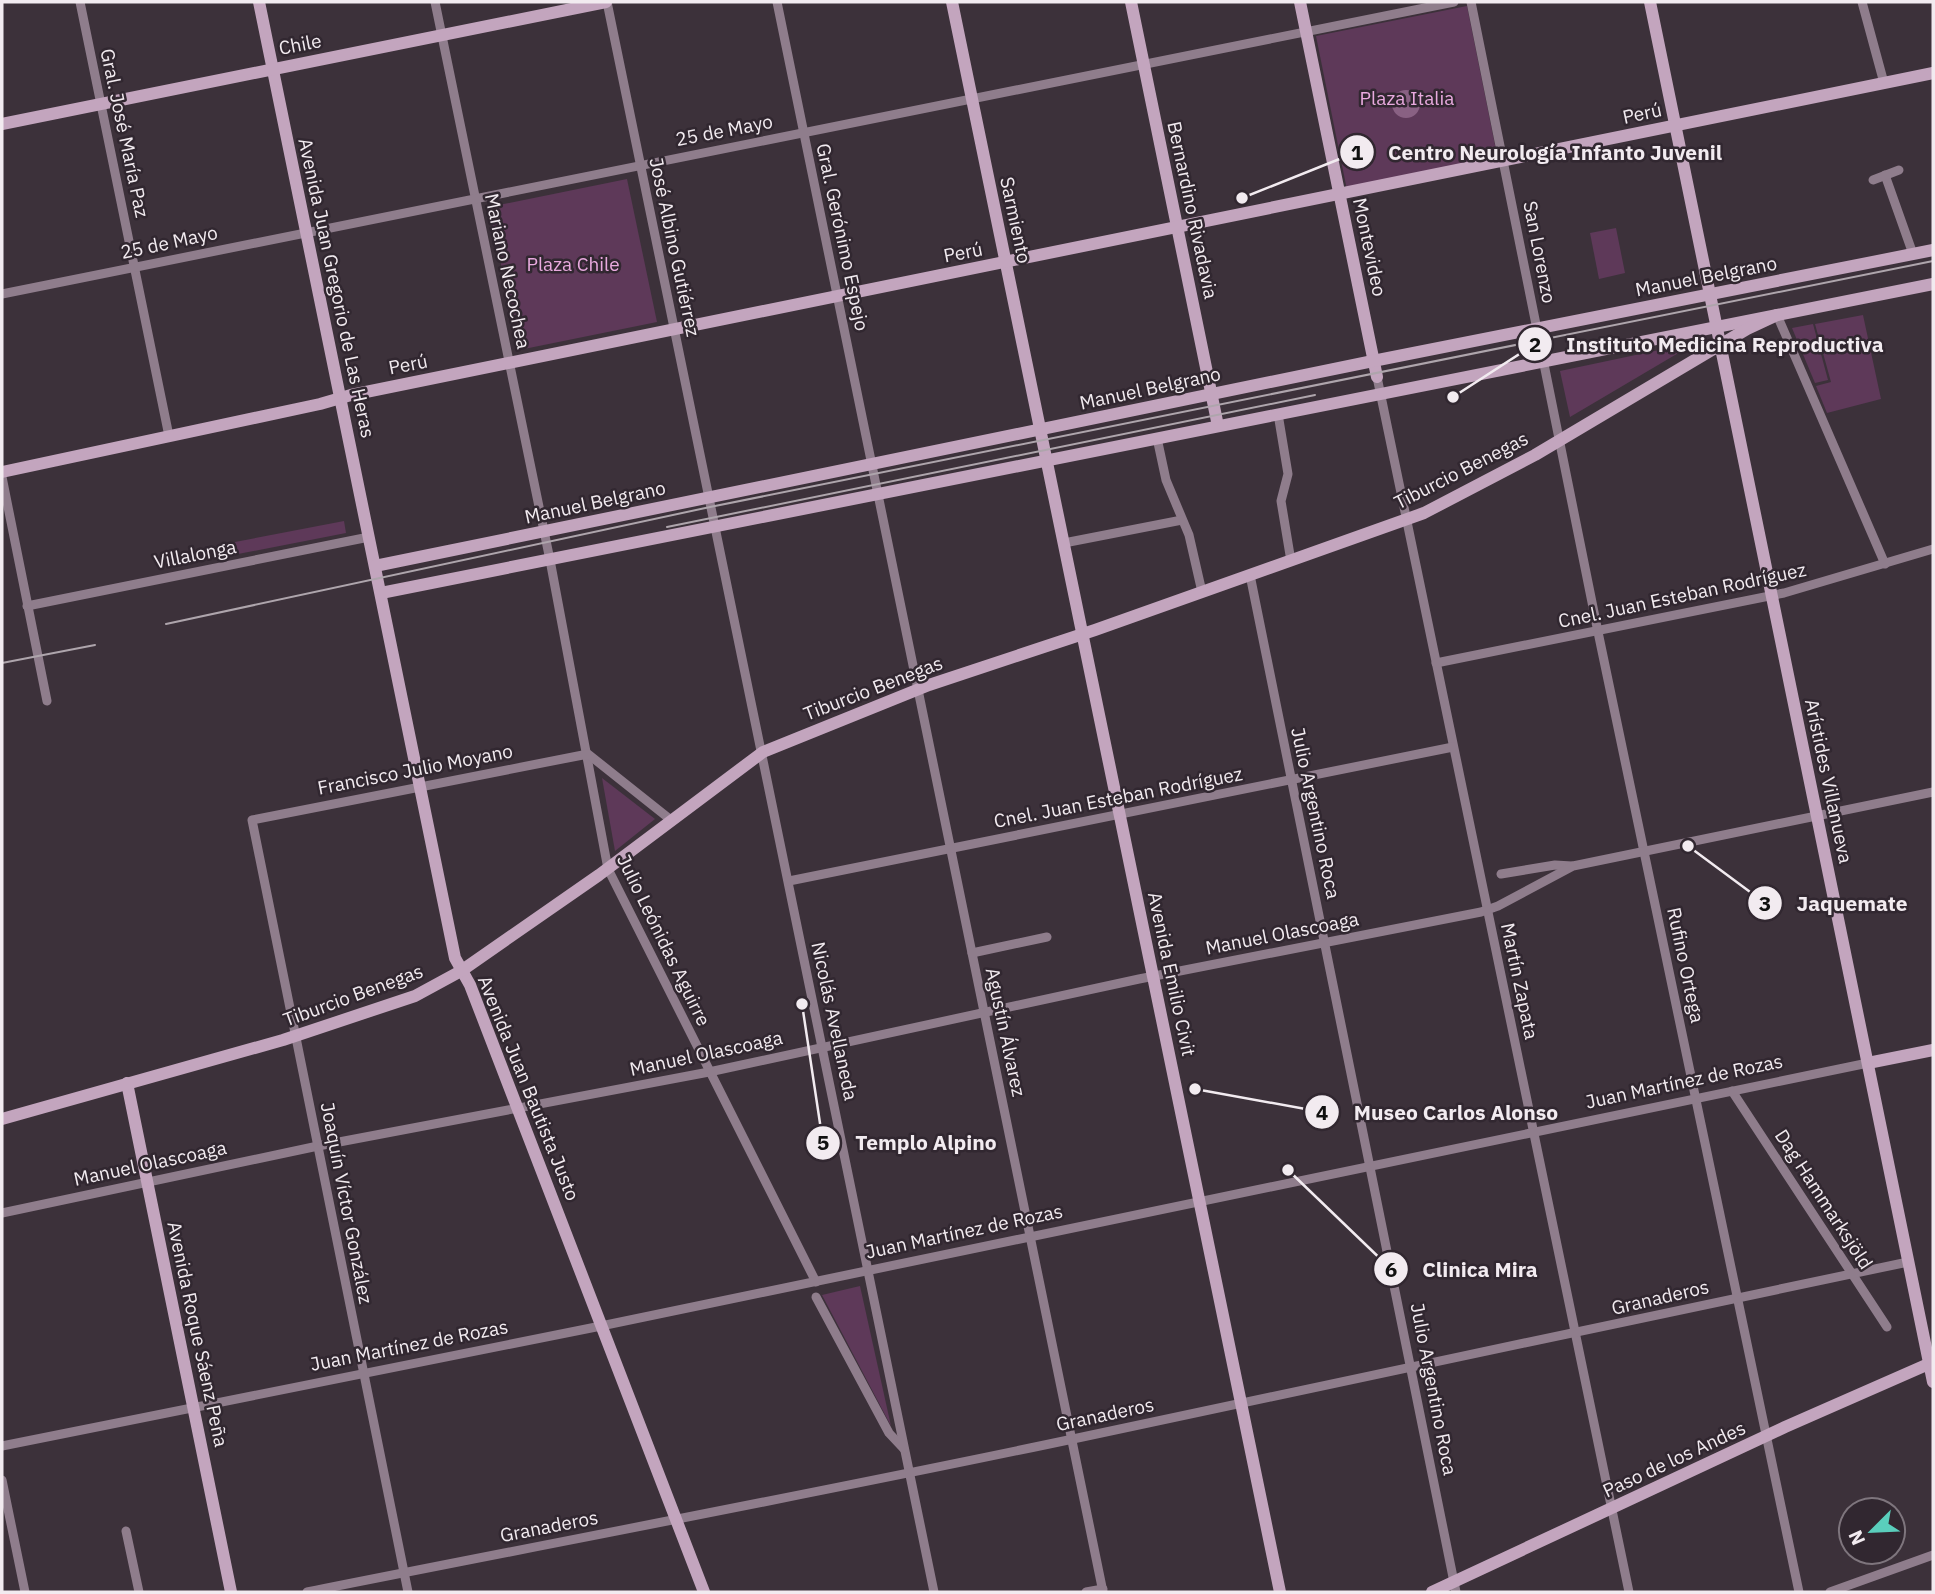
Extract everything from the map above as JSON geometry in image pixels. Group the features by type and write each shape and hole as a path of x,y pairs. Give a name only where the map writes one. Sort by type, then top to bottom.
{"street":[{"name":"Gral. José María Paz","path":"80,2 169,436"},
{"name":"Avenida Juan Gregorio de Las Heras","path":"259,2 379,587"},
{"name":"Mariano Necochea","path":"435,2 547,547"},
{"name":"Chile","path":"2,124 606,2"},
{"name":"José Albino Gutiérrez","path":"606,2 708,498"},
{"name":"Gral. Gerónimo Espejo","path":"777,2 875,480"},
{"name":"Sarmiento","path":"952,2 1043,445"},
{"name":"Bernardino Rivadavia","path":"1131,2 1218,426"},
{"name":"Montevideo","path":"1300,2 1377,377"},
{"name":"25 de Mayo","path":"2,294 1454,2"},
{"name":"San Lorenzo","path":"1471,2 1541,345"},
{"name":"Arístides Villanueva","path":"1650,2 1933,1382"},
{"path":"1862,2 1884,83"},
{"name":"Perú","path":"2,475 340,398 1933,73"},
{"path":"1873,180 1899,170"},
{"path":"1885,175 1913,254"},
{"name":"Manuel Belgrano","path":"375,566 1373,361 1933,250"},
{"path":"379,587 550,560 1933,284"},
{"path":"1777,315 1885,564"},
{"name":"Tiburcio Benegas","path":"2,1119 296,1037 405,1000 461,971 608,869 763,752 918,689 1406,521 1560,440 1747,329 1777,315"},
{"name":"Rufino Ortega","path":"1541,345 1598,632 1799,1592"},
{"name":"Martín Zapata","path":"1377,377 1629,1592"},
{"path":"1278,414 1288,474 1281,500 1291,561"},
{"path":"1157,438 1166,480 1194,550 1202,592"},
{"name":"Avenida Emilio Civit","path":"1043,445 1280,1592"},
{"path":"2,475 47,701"},
{"name":"Agustín Álvarez","path":"875,480 1103,1591"},
{"name":"Nicolás Avellaneda","path":"708,498 763,752 934,1592"},
{"path":"1064,544 1182,520"},
{"name":"Villalonga","path":"27,606 369,537"},
{"name":"Julio Leónidas Aguirre","path":"547,547 608,869 816,1282"},
{"name":"Cnel. Juan Esteban Rodríguez","path":"1436,663 1772,596 1933,549"},
{"name":"Julio Argentino Roca","path":"1250,575 1455,1587"},
{"name":"Avenida Juan Bautista Justo","path":"379,587 455,958 470,985 704,1592"},
{"name":"Cnel. Juan Esteban Rodríguez","path":"789,881 1453,747"},
{"path":"586,754 595,758 671,820"},
{"name":"Francisco Julio Moyano","path":"252,820 586,754"},
{"name":"Manuel Olascoaga","path":"1501,874 1555,865 1573,866 1933,792"},
{"name":"Joaquín Víctor González","path":"252,820 408,1592"},
{"name":"Manuel Olascoaga","path":"2,1213 318,1146 709,1072 1153,976 1487,910 1518,897 1573,866"},
{"path":"972,953 1046,937"},
{"name":"Juan Martínez de Rozas","path":"2,1446 816,1282 1933,1049"},
{"name":"Avenida Roque Sáenz Peña","path":"127,1083 231,1592"},
{"name":"Dag Hammarksjöld","path":"1732,1090 1887,1327"},
{"name":"Granaderos","path":"307,1592 1072,1439 1909,1262"},
{"path":"816,1297 888,1431 905,1451"},
{"name":"Paso de los Andes","path":"1432,1592 1455,1587 1766,1436 1931,1363"},
{"path":"888,1431 897,1435 900,1427"},
{"path":"2,1480 24,1592"},
{"path":"126,1531 139,1592"},
{"path":"1830,1592 1933,1555"},
{"path":"1086,1592 1103,1591"}],"green space":[{"name":"Plaza Italia","path":"1467,6 1498,160 1347,190 1316,36"},
{"name":"Plaza Chile","path":"627,179 657,322 519,350 489,207"},
{"path":"1616,228 1625,273 1599,279 1590,233"},
{"path":"1863,315 1881,399 1827,413 1816,386 1831,382 1815,324"},
{"path":"1813,324 1828,380 1815,383 1792,328"},
{"path":"1697,342 1570,417 1560,371"},
{"path":"344,521 346,533 238,554 235,542"},
{"path":"602,778 655,819 615,851"},
{"path":"860,1286 891,1426 822,1295"}],"shaded area":[{"path":"1406,90 1416,94 1420,104 1416,114 1406,118 1396,114 1392,104 1396,94"}],"tram line":[{"path":"166,624 710,507 1933,261"},
{"path":"667,527 1315,395"},
{"path":"2,663 95,645"}],"place":[{"name":"Centro Neurología Infanto Juvenil","path":"1242,198"},
{"name":"Instituto Medicina Reproductiva","path":"1453,397"},
{"name":"Jaquemate","path":"1688,846"},
{"name":"Templo Alpino","path":"802,1004"},
{"name":"Museo Carlos Alonso","path":"1195,1089"},
{"name":"Clinica Mira","path":"1288,1170"}]}
